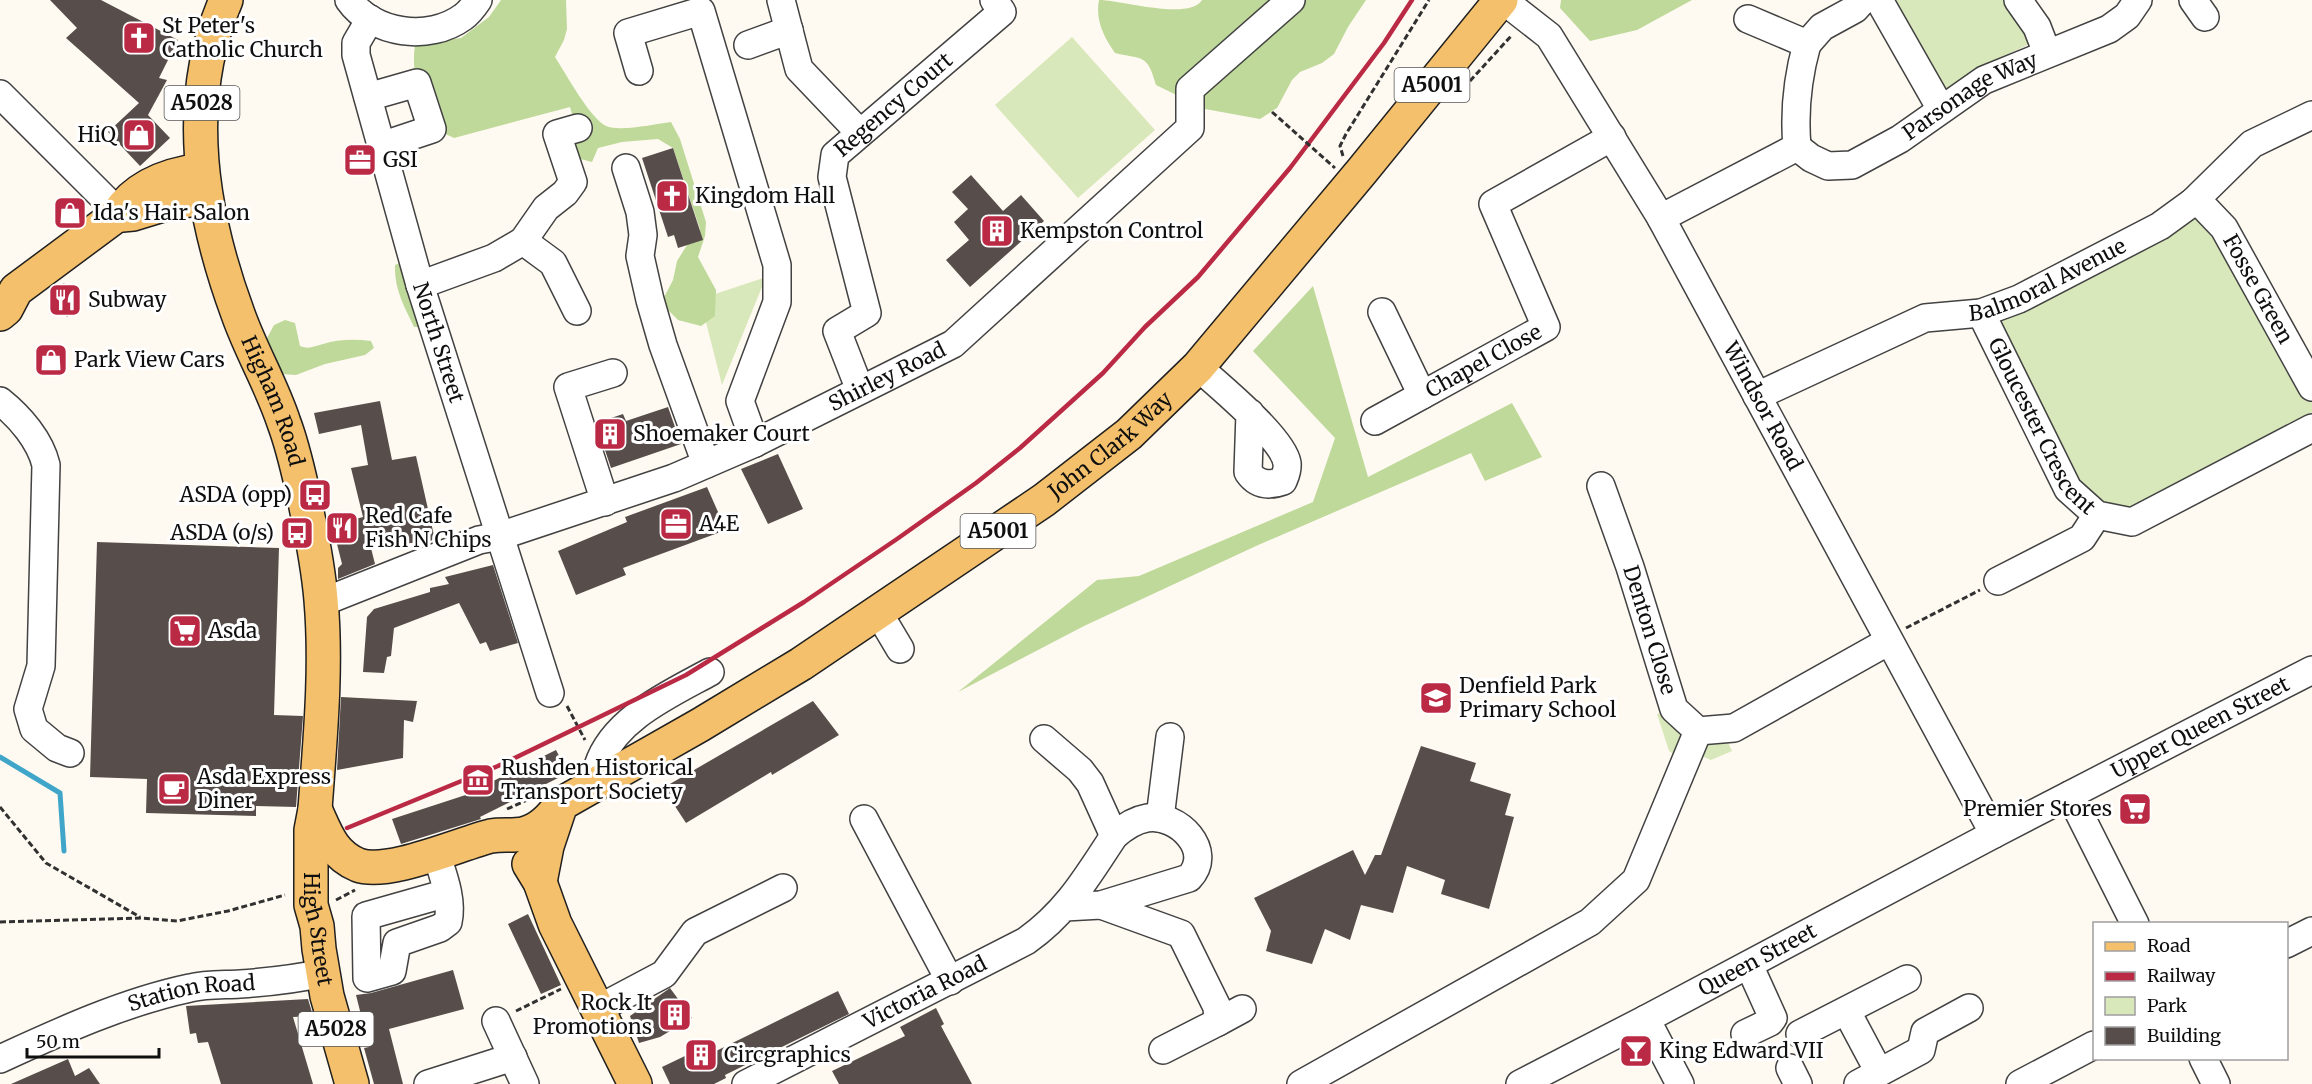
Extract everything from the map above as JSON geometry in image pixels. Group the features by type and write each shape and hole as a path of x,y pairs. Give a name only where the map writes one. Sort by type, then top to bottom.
{"main road":[{"name":"Higham Road","path":"226,0 213,36 204,83 200,144 204,184 221,264 239,317 284,422 309,522 321,599 323,648 315,809"},
{"name":"John Clark Way","path":"561,804 601,772 700,725 801,664 1044,500 1129,434 1198,367 1502,0"},
{"path":"5,299 117,215 134,214 169,203 204,184"},
{"path":"540,882 547,846 561,804"},
{"name":"A5001","path":"499,834 513,821 535,810 561,804"},
{"name":"High Street","path":"315,809 311,830 310,906 317,926 322,973 352,1084"},
{"name":"A5028","path":"315,809 332,846 343,856 351,872 324,901 317,926"},
{"path":"310,856 327,871 351,872 352,880 388,873 398,865 499,834 515,842 540,882 555,924 635,1084"}],"street":[{"path":"349,0 370,19 390,28 416,32 440,28 462,18 478,0"},
{"path":"781,0 800,69 860,133"},
{"name":"Regency Court","path":"860,390 837,331 867,312 832,177 835,155 1002,12 994,0"},
{"name":"Shirley Road","path":"321,599 333,598 479,540 500,536 674,478 755,443 953,344 1190,128 1190,89 1291,0"},
{"name":"Windsor Road","path":"1502,0 1549,36 1661,218 1994,834"},
{"path":"1661,218 1797,147 1795,125 1802,61 1807,44 1822,27 1855,9 1863,0"},
{"path":"1879,0 1941,109"},
{"path":"2018,0 2037,27 2047,53"},
{"name":"Parsonage Way","path":"1797,147 1811,158 1828,166 1852,165 1900,140 1984,80 2109,29 2127,16 2138,0"},
{"path":"639,71 628,33 701,11 777,265 777,302 740,400 755,443"},
{"name":"North Street","path":"370,19 356,43 356,49 381,146 420,285 550,693"},
{"path":"1748,19 1807,44"},
{"path":"748,45 789,30"},
{"path":"368,97 417,83 432,129 381,146"},
{"path":"0,94 108,202 117,215"},
{"name":"Balmoral Avenue","path":"1757,396 1925,318 1981,313 2019,299 2160,226 2193,202 2252,144 2312,114"},
{"path":"420,285 494,258 523,241 546,208 565,193 573,182 557,134 578,128"},
{"name":"Chapel Close","path":"1375,421 1546,327 1493,204 1611,137"},
{"path":"626,168 640,212 643,235 640,256 650,300 663,345 706,464"},
{"name":"Fosse Green","path":"2193,202 2203,207 2224,228 2312,387"},
{"path":"523,241 553,263 577,311"},
{"path":"1382,312 1422,395"},
{"name":"Gloucester Crescent","path":"1981,313 2068,489 2097,515 2132,522 2312,428"},
{"path":"1198,367 1250,413 1282,451 1287,462 1283,482 1272,485 1263,483"},
{"path":"605,502 568,387 613,373"},
{"path":"0,394 31,434 42,451 46,465 41,666 28,709 34,729 57,748 70,753"},
{"name":"Denton Close","path":"1601,486 1630,567 1674,709 1698,731"},
{"path":"1998,581 2082,538 2097,515"},
{"path":"878,612 900,649"},
{"path":"1301,1084 1590,922 1636,880 1698,731 1734,728 1888,639"},
{"name":"Upper Queen Street","path":"1994,834 2312,670"},
{"path":"601,772 602,753 630,721 710,672"},
{"path":"1065,907 1101,905 1189,878 1197,870 1198,850 1191,839 1171,821 1160,818 1170,737"},
{"path":"1044,739 1080,770 1090,783 1114,836"},
{"path":"2070,795 2134,922"},
{"name":"Victoria Road","path":"746,1084 1026,941 1048,925 1065,907 1114,836 1123,828 1140,820 1160,818"},
{"path":"864,819 950,981"},
{"name":"Queen Street","path":"1520,1084 1646,1020 1994,834"},
{"path":"436,853 447,893"},
{"path":"598,1010 664,974 695,932 783,888"},
{"path":"1101,905 1182,934 1217,1007 1218,1022"},
{"path":"2288,943 2312,931"},
{"path":"1745,1034 1770,1022 1773,1018 1749,965"},
{"name":"Station Road","path":"0,1059 99,1016 176,991 208,985 267,982 322,973"},
{"path":"1800,1034 1907,979"},
{"path":"1847,1011 1869,1080 1921,1050 1925,1032 1970,1008"},
{"path":"1163,1050 1242,1009"},
{"path":"1646,1020 1680,1084"},
{"path":"496,1021 525,1084"},
{"path":"2020,1084 2062,1075 2093,1046"},
{"path":"428,1084 513,1057"},
{"path":"2204,1060 2216,1084"}],"path":[{"path":"1351,163 1342,155 1340,146 1429,0"},
{"path":"1272,112 1335,168"},
{"path":"1888,639 1998,581"},
{"path":"550,693 562,697 601,772"},
{"path":"0,807 46,863 141,918"},
{"path":"0,922 141,918 177,921 294,894"},
{"path":"496,1021 582,978"}],"green space":[{"path":"501,0 566,0 567,29 555,57 586,105 606,126 628,128 671,122 680,139 706,222 705,236 698,257 716,290 715,316 701,326 678,320 661,303 673,280 677,261 687,245 697,237 700,229 673,148 658,139 622,142 598,148 592,162 577,158 569,142 577,131 570,107 454,138 435,129 416,78 415,45 461,38 489,17"},
{"path":"1099,0 1154,8 1184,9 1195,6 1202,0 1366,0 1334,54 1322,63 1300,72 1292,80 1277,108 1260,119 1205,109 1156,85 1150,67 1143,60 1115,53 1101,28 1098,14"},
{"path":"1561,0 1692,0 1637,30 1590,41 1560,8"},
{"path":"1890,0 2011,0 2036,41 1974,70 1944,93"},
{"path":"1072,37 1155,130 1078,198 995,105"},
{"path":"2209,218 2312,398 2312,412 2306,419 2131,509 2115,513 2087,494 1999,338 2001,320 2191,219"},
{"path":"402,262 428,327 414,327 400,297 395,265"},
{"path":"766,277 722,385 700,299"},
{"path":"1313,286 1368,477 1512,403 1542,457 1485,481 1471,453 1256,546 1084,626 958,692 1097,580 1139,576 1313,502 1335,438 1253,351"},
{"path":"285,320 295,323 300,346 303,347 309,348 335,341 353,340 371,341 374,348 365,355 325,364 296,375 281,374 266,340 274,325"},
{"path":"1670,712 1726,738 1732,751 1711,760 1684,749 1679,758 1669,751 1657,714"}],"building":[{"path":"50,0 101,0 178,40 159,78 167,80 148,115 170,138 140,166 108,132 139,103 66,38 77,28"},
{"name":"Kingdom Hall","path":"673,148 703,240 678,248 674,235 668,237 642,158"},
{"name":"Kempston Control","path":"971,175 1003,211 1021,195 1044,221 970,287 946,260 969,240 954,222 968,209 952,192"},
{"name":"Subway","path":"64,283 81,306 67,317 49,294"},
{"path":"380,401 392,460 416,456 435,540 371,548 375,564 338,579 338,568 342,564 337,544 332,543 329,526 363,517 351,468 368,465 361,425 319,434 314,413"},
{"name":"Shoemaker Court","path":"668,407 681,444 611,468 596,423 623,414 626,421"},
{"path":"778,454 803,509 768,524 741,469"},
{"path":"707,487 726,530 623,568 626,575 576,595 558,551 627,522 625,517"},
{"name":"Asda","path":"97,542 279,548 274,715 303,716 296,807 256,806 256,816 146,813 147,779 90,777"},
{"path":"493,565 518,643 490,651 486,642 480,644 459,603 394,628 391,656 387,657 384,673 363,672 367,617 374,609 430,592 430,588 449,584 445,577"},
{"path":"341,697 417,701 413,722 404,720 403,758 337,770"},
{"path":"813,701 839,735 772,775 771,772 686,823 663,788"},
{"path":"1421,746 1476,763 1470,781 1511,794 1505,815 1514,817 1489,909 1441,894 1445,880 1407,866 1393,913 1361,905 1350,940 1325,929 1312,964 1266,951 1271,931 1254,898 1353,850 1365,875 1375,855 1381,855"},
{"path":"556,750 568,773 480,817 481,819 401,844 392,819 484,789 483,786"},
{"path":"528,914 561,985 541,994 508,924"},
{"path":"453,970 464,1009 389,1029 403,1084 374,1084 364,1048 369,1047 356,995 371,993"},
{"name":"Rock It Promotions","path":"670,988 692,1018 660,1037 639,1043 630,1016"},
{"path":"838,991 849,1014 725,1075 726,1078 714,1084 670,1084 662,1067 710,1044 714,1052"},
{"path":"308,999 313,1016 293,1017 313,1084 221,1084 208,1042 198,1043 196,1033 190,1034 186,1006"},
{"path":"936,1008 944,1024 941,1026 972,1084 839,1084 832,1071 905,1036 900,1027"},
{"path":"68,1059 75,1076 89,1068 100,1084 11,1084"}],"waterway":[{"path":"0,757 60,793 64,851"}],"railway":[{"path":"347,828 498,766 686,675 804,602 976,483 1020,448 1103,373 1145,327 1198,277 1290,168 1384,43 1412,0"}],"place":[{"name":"St Peter's Catholic Church","path":"139,38"},
{"name":"HiQ","path":"139,135"},
{"name":"GSI","path":"360,160"},
{"name":"Kingdom Hall","path":"672,196"},
{"name":"Ida's Hair Salon","path":"70,213"},
{"name":"Kempston Control","path":"997,231"},
{"name":"Subway","path":"65,300"},
{"name":"Park View Cars","path":"51,360"},
{"name":"Shoemaker Court","path":"610,434"},
{"name":"ASDA (opp)","path":"315,495"},
{"name":"A4E","path":"676,524"},
{"name":"Red Cafe Fish N Chips","path":"342,528"},
{"name":"ASDA (o/s)","path":"297,533"},
{"name":"Asda","path":"185,631"},
{"name":"Denfield Park Primary School","path":"1436,698"},
{"name":"Rushden Historical Transport Society","path":"478,780"},
{"name":"Asda Express Diner","path":"174,789"},
{"name":"Premier Stores","path":"2135,809"},
{"name":"Rock It Promotions","path":"675,1015"},
{"name":"King Edward VII","path":"1636,1051"},
{"name":"Circgraphics","path":"701,1055"}]}
